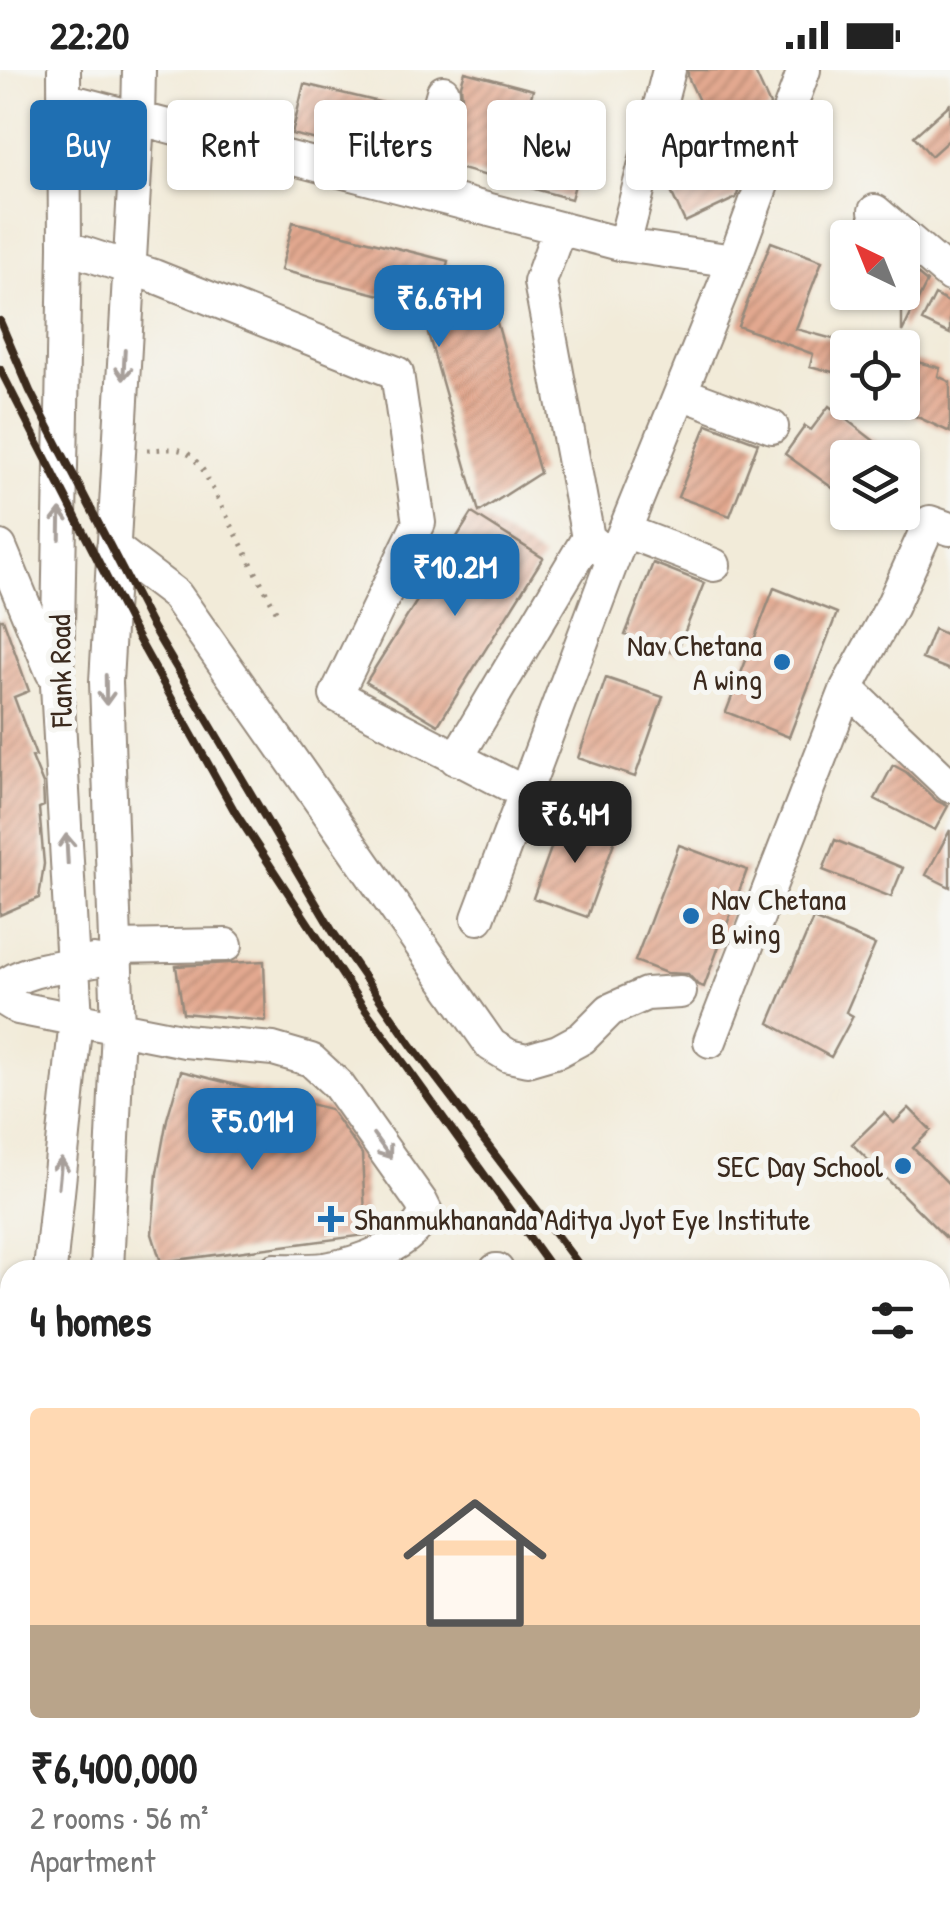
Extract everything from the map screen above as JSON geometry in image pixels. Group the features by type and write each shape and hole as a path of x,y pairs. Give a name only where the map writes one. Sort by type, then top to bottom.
{"street":[{"path":"138,100 139,70"},
{"path":"624,245 669,70"},
{"path":"478,918 619,545 734,261 804,70"},
{"path":"64,84 99,100"},
{"name":"Flank Road","path":"51,1260 76,1019 58,685 64,84"},
{"path":"441,100 443,92"},
{"path":"147,120 314,164"},
{"path":"107,1260 118,1020 106,682 134,190"},
{"path":"415,190 624,245 734,261"},
{"path":"875,212 950,275"},
{"path":"456,759 588,538 540,282 559,229"},
{"path":"65,247 130,268 397,373 418,523 336,695 525,793"},
{"path":"680,392 772,427"},
{"path":"710,1042 848,688 892,606 930,522 950,528"},
{"path":"588,538 714,565"},
{"path":"0,546 58,685"},
{"path":"114,546 176,595 491,1044 509,1056 527,1060 558,1051 582,1038 610,1010 646,994 680,992"},
{"path":"848,688 950,786"},
{"path":"0,990 12,979 30,972 116,952 226,945"},
{"path":"0,998 18,1008 76,1019 264,1029"},
{"path":"118,1020 185,1041 274,1049 312,1060 338,1085 426,1212 421,1224 391,1247 353,1260"}],"path":[{"path":"119,451 181,448 193,456 276,612"}],"building":[{"path":"688,70 754,70 768,100 698,100"},
{"path":"465,72 533,90 530,100 487,100 487,176 467,171 467,100 461,100"},
{"path":"304,84 371,100 314,100 314,139 294,134"},
{"path":"950,104 950,139 931,156 914,136"},
{"path":"538,190 574,190 571,199"},
{"path":"670,190 739,190 736,198 685,222"},
{"path":"293,222 448,261 442,285 448,310 490,298 540,473 479,512 420,305 281,270"},
{"path":"771,242 822,261 796,329 830,338 830,371 810,366 813,354 738,326"},
{"path":"920,276 927,282 920,296"},
{"path":"935,295 950,303 950,334 922,321"},
{"path":"902,310 913,310 903,330"},
{"path":"920,363 940,368 938,376 950,382 950,432 920,418"},
{"path":"829,406 830,420 847,420 873,440 830,440 830,486 785,454 805,426 811,430"},
{"path":"707,424 758,443 730,516 678,497"},
{"path":"472,513 543,558 438,725 366,682"},
{"path":"653,563 704,583 676,654 625,635"},
{"name":"Nav Chetana A wing","path":"774,588 837,613 789,737 726,712"},
{"path":"0,619 29,691 14,697 43,784 44,806 39,808 44,864 39,898 0,915"},
{"path":"934,629 950,636 950,670 922,659"},
{"path":"606,678 663,697 635,777 578,758"},
{"path":"893,765 948,806 935,830 875,799"},
{"path":"563,815 617,834 587,917 533,898"},
{"path":"950,830 950,887 926,875"},
{"path":"835,840 903,868 891,897 823,870"},
{"name":"Nav Chetana B wing","path":"679,845 747,870 704,987 688,974 666,973 635,961"},
{"path":"813,919 875,945 846,1012 853,1016 831,1057 769,1023"},
{"path":"264,961 266,1021 183,1013 176,966"},
{"path":"181,1071 330,1109 362,1154 366,1235 160,1260 152,1234 167,1119"},
{"name":"SEC Day School","path":"909,1108 931,1130 913,1148 950,1185 950,1242 852,1144 884,1113 894,1123"}],"railway":[{"path":"0,321 30,391 150,623 333,932 412,1046 575,1260"},
{"path":"0,369 134,631 235,812 362,1005 546,1260"}],"place":[{"name":"Nav Chetana A wing","path":"782,662"},
{"name":"Nav Chetana B wing","path":"691,916"},
{"name":"SEC Day School","path":"903,1166"},
{"name":"Shanmukhananda Aditya Jyot Eye Institute","path":"331,1219"}]}
